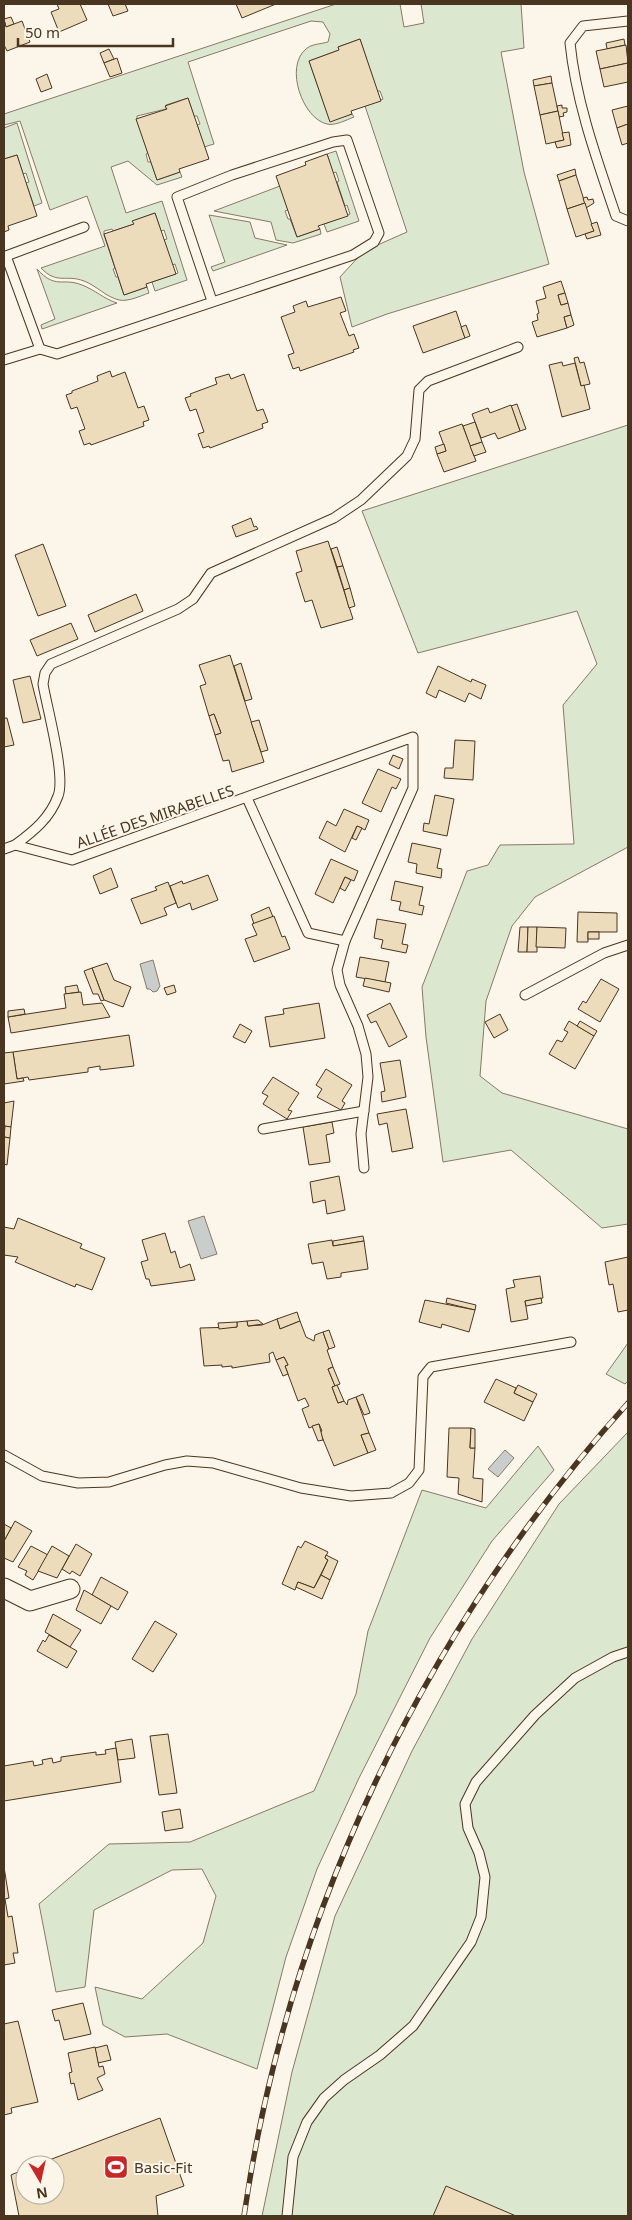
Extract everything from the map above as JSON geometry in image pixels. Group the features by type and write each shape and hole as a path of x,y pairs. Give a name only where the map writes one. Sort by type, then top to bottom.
{"street":[{"path":"4,1588 30,1601 70,1589"}],"lane":[{"path":"628,21 582,26 570,43 573,70 594,150 616,216 628,221"},
{"path":"4,360 40,349 57,354 212,300 353,255 374,242 379,233 347,140 333,142 232,175 176,197 212,300"},
{"path":"40,349 6,256 84,227"},
{"path":"4,849 15,844 37,828 51,811 59,794 60,774 43,684 44,673 51,664 178,609 193,599 211,573 341,514 361,500 407,456 414,439 419,390 428,381 518,347"},
{"name":"ALLÉE DES MIRABELLES","path":"15,844 72,860 413,737 413,788 345,941 337,970 340,985 358,1026 366,1054 368,1077 361,1134 364,1168"},
{"name":"ALLÉE DES MIRABELLES","path":"247,798 308,933 345,941"},
{"path":"525,994 604,953 628,945"},
{"path":"263,1129 364,1111"},
{"path":"4,1454 42,1476 78,1483 109,1482 165,1465 187,1461 214,1462 301,1488 351,1496 391,1493 410,1483 418,1470 422,1376 430,1367 571,1342"},
{"path":"287,2216 293,2157 307,2122 324,2098 344,2080 380,2055 414,2026 471,1942 481,1917 485,1877 480,1853 468,1828 465,1804 476,1782 535,1715 575,1678 613,1656 628,1652"}],"green space":[{"path":"336,4 400,4 404,27 424,23 421,4 521,4 524,48 501,52 524,172 549,264 387,314 352,327 340,277 364,251 407,232 365,106 383,99 380,91 377,91 360,39 338,47 339,50 309,61 330,121 352,114 354,117 337,123 327,124 318,120 310,113 304,103 297,79 300,57 308,47 328,42 330,34 323,22 311,21 188,62 214,144 204,147 197,125 200,124 197,116 194,116 188,98 166,105 166,109 137,116 148,153 146,154 148,162 151,162 157,180 180,172 182,177 157,185 128,161 111,167 126,213 162,201 187,280 155,291 152,282 178,273 175,264 172,265 164,240 167,239 164,230 161,231 155,213 133,221 134,224 113,231 112,229 104,231 115,268 113,269 124,295 147,287 149,293 130,299 119,300 84,281 72,278 57,278 41,268 105,246 87,196 50,210 20,121 4,125 4,114"},
{"path":"17,123 42,203 34,206 26,183 29,182 26,173 23,174 17,155 4,159 4,128"},
{"path":"336,151 359,221 327,232 324,224 350,214 347,205 345,206 337,182 339,181 336,172 333,173 327,154"},
{"path":"280,186 288,210 285,211 297,237 320,229 321,234 293,243 276,240 271,222 214,211"},
{"path":"209,215 250,222 255,238 287,245 213,271 211,267 225,262"},
{"path":"37,269 49,279 82,285 117,303 42,329 41,325 55,319"},
{"path":"628,425 628,847 535,897 512,926 486,1001 480,1076 502,1093 628,1129 628,1224 602,1228 511,1150 443,1162 426,1037 422,987 467,871 488,865 500,845 574,844 563,705 597,664 577,611 418,653 362,511"},
{"path":"628,1343 628,1381 625,1384 606,1374"},
{"path":"628,1432 628,2216 262,2216 292,2072 335,1916 412,1751 472,1639 559,1504"},
{"path":"538,1446 554,1470 492,1541 430,1638 359,1778 317,1869 286,1957 257,2069 167,2034 125,2037 103,2025 95,1987 142,1999 203,1943 216,1896 202,1869 172,1870 94,1910 85,1987 56,1992 39,1904 109,1844 190,1842 314,1791 356,1694 368,1631 422,1490 486,1508"}],"shaded area":[{"path":"153,960 160,986 157,991 153,992 147,989 140,964"},
{"path":"204,1216 217,1254 201,1259 188,1221"},
{"path":"505,1450 514,1458 498,1477 488,1469"}],"building":[{"path":"57,4 80,4 87,20 59,32 51,12 59,9"},
{"path":"108,4 125,4 128,11 113,16"},
{"path":"236,4 276,4 242,18"},
{"path":"11,17 14,24 6,27 4,19"},
{"path":"4,20 6,27 22,21 30,42 7,51 4,45"},
{"path":"360,39 381,101 351,111 352,114 330,122 309,61 339,50 338,47"},
{"path":"624,39 625,45 607,49 606,43"},
{"path":"626,45 628,63 600,69 596,51"},
{"path":"109,49 114,59 104,63 100,53"},
{"path":"117,58 122,73 110,77 104,63"},
{"path":"628,63 628,82 604,87 600,69"},
{"path":"47,74 52,88 41,92 36,79"},
{"path":"551,76 552,83 534,86 533,80"},
{"path":"552,83 558,111 540,115 534,86"},
{"path":"188,98 209,159 179,169 180,172 157,180 136,119 167,109 165,106"},
{"path":"562,105 562,108 567,108 567,112 563,113 564,116 559,117 557,106"},
{"path":"628,106 628,124 617,128 612,110"},
{"path":"558,111 564,140 546,144 540,115"},
{"path":"628,124 628,143 622,145 617,128"},
{"path":"569,132 571,145 557,148 555,142 564,140 562,133"},
{"path":"327,154 348,216 318,226 320,229 297,237 276,176 306,165 305,162"},
{"path":"17,155 37,216 8,226 9,230 4,232 4,159"},
{"path":"575,169 576,175 559,181 557,175"},
{"path":"576,175 585,203 567,209 559,181"},
{"path":"587,197 588,200 593,199 594,203 586,208 583,198"},
{"path":"585,203 594,231 576,237 567,209"},
{"path":"155,213 176,274 146,284 147,287 124,295 104,234 134,224 132,221"},
{"path":"597,222 601,235 587,239 585,234 594,231 591,224"},
{"path":"561,281 565,293 558,295 561,305 568,303 571,315 564,317 567,328 537,337 532,322 538,320 537,314 539,313 536,301 546,298 543,287"},
{"path":"565,293 568,303 561,305 558,295"},
{"path":"341,297 346,311 340,313 349,336 354,334 359,348 353,350 354,352 300,371 299,367 293,369 288,355 294,353 281,317 295,312 293,306 306,301 308,307"},
{"path":"456,311 465,338 423,353 413,326"},
{"path":"571,315 574,325 567,328 564,317"},
{"path":"466,325 470,336 465,338 461,327"},
{"path":"578,357 580,363 584,362 590,384 581,386 574,358"},
{"path":"562,362 563,366 575,363 581,386 584,385 590,409 562,417 549,365"},
{"path":"110,371 112,377 125,372 138,408 144,406 149,420 143,422 144,426 91,445 90,443 84,445 79,431 85,429 77,407 71,409 66,395 98,381 97,376"},
{"path":"229,374 231,379 244,374 257,411 263,409 268,422 262,424 263,428 210,448 209,446 203,448 198,434 204,432 196,409 190,411 185,398 191,396 190,394 217,384 215,378"},
{"path":"517,404 526,429 520,431 511,406"},
{"path":"511,405 520,431 498,439 495,433 481,438 472,414 488,408 490,413"},
{"path":"475,422 482,442 470,446 463,426"},
{"path":"462,424 476,461 444,472 437,454 446,451 439,432"},
{"path":"482,442 486,452 474,456 470,446"},
{"path":"444,444 446,451 437,454 435,447"},
{"path":"251,518 254,527 256,526 258,529 236,537 232,526"},
{"path":"328,541 353,619 321,628 312,600 305,602 296,573 302,571 296,551"},
{"path":"43,544 66,606 38,616 15,555"},
{"path":"337,547 343,566 337,567 331,549"},
{"path":"343,566 350,588 344,590 337,567"},
{"path":"350,588 355,606 349,608 344,590"},
{"path":"136,594 143,611 95,632 88,615"},
{"path":"71,623 78,639 37,656 30,640"},
{"path":"230,655 264,762 232,772 229,760 223,761 215,735 221,733 214,714 209,716 200,686 206,684 199,665"},
{"path":"241,663 252,699 245,701 234,666"},
{"path":"438,666 471,682 472,679 486,685 481,699 469,693 465,702 439,690 436,698 426,693"},
{"path":"30,676 41,719 23,723 13,680"},
{"path":"214,714 221,733 215,735 209,716"},
{"path":"4,718 7,718 14,745 4,747"},
{"path":"259,720 268,750 261,752 251,722"},
{"path":"455,740 475,741 473,780 444,778 445,768 453,768"},
{"path":"393,755 403,759 399,769 389,764"},
{"path":"378,769 401,779 396,789 392,787 381,812 362,803"},
{"path":"435,795 454,799 447,836 423,831 424,823 429,824"},
{"path":"344,809 369,820 365,830 357,826 345,852 319,838 327,821 336,826"},
{"path":"357,826 362,828 356,840 352,838"},
{"path":"412,843 441,849 437,868 442,869 441,878 416,873 417,864 408,862"},
{"path":"331,859 358,871 354,881 345,877 333,903 315,894"},
{"path":"111,868 118,887 100,894 93,876"},
{"path":"208,875 218,900 192,910 190,903 178,908 170,886 182,881 183,884"},
{"path":"345,877 351,880 345,891 340,888"},
{"path":"395,881 423,887 419,905 424,906 422,915 399,910 401,902 391,900"},
{"path":"168,882 176,903 164,908 167,915 141,924 131,899 157,890 155,887"},
{"path":"269,907 273,917 254,924 251,915"},
{"path":"578,912 617,913 617,932 588,932 588,942 577,942"},
{"path":"274,916 282,937 285,936 290,949 254,962 245,939 257,935 252,924"},
{"path":"377,919 406,924 402,944 408,945 406,953 381,948 383,940 374,938"},
{"path":"520,927 528,927 527,952 518,952"},
{"path":"528,927 537,927 537,952 527,952"},
{"path":"537,927 566,928 565,948 536,947"},
{"path":"588,932 599,932 599,939 588,939"},
{"path":"360,957 389,962 385,982 356,977"},
{"path":"107,963 114,980 131,987 123,1007 104,1000 92,968"},
{"path":"92,968 104,1000 101,1001 98,994 93,994 84,971"},
{"path":"365,978 391,983 389,992 363,986"},
{"path":"601,979 619,989 600,1022 578,1009 583,1001 586,1003"},
{"path":"77,985 79,992 66,994 65,987"},
{"path":"174,985 176,992 167,995 164,988"},
{"path":"81,992 83,1005 102,1003 110,1017 11,1033 8,1017 66,1008 64,994"},
{"path":"319,1003 325,1038 270,1047 265,1017 284,1014 283,1009"},
{"path":"390,1003 407,1037 389,1047 376,1021 371,1023 367,1015"},
{"path":"24,1009 25,1014 8,1017 8,1011"},
{"path":"500,1014 508,1030 494,1038 485,1022"},
{"path":"569,1021 594,1036 575,1069 549,1054 557,1040 562,1042 568,1032 564,1030"},
{"path":"580,1021 597,1031 594,1036 577,1026"},
{"path":"240,1024 252,1031 245,1043 233,1037"},
{"path":"129,1035 134,1066 100,1070 100,1066 88,1068 88,1072 29,1080 28,1077 17,1079 13,1052"},
{"path":"13,1052 17,1079 23,1078 24,1081 4,1084 4,1053"},
{"path":"400,1060 406,1097 382,1102 381,1092 385,1091 380,1063"},
{"path":"326,1069 352,1085 342,1101 345,1103 341,1110 317,1097 322,1089 316,1085"},
{"path":"273,1077 299,1093 288,1110 292,1111 287,1119 263,1104 268,1096 262,1093"},
{"path":"14,1101 11,1127 4,1126 4,1103"},
{"path":"406,1109 413,1148 392,1152 387,1123 379,1125 377,1114"},
{"path":"332,1122 334,1133 326,1135 330,1162 309,1165 303,1127"},
{"path":"5,1126 11,1127 10,1138 4,1137"},
{"path":"4,1137 10,1138 7,1165 4,1164"},
{"path":"339,1176 345,1210 327,1214 325,1200 313,1203 310,1182"},
{"path":"18,1218 82,1244 80,1248 105,1258 92,1290 76,1284 75,1287 15,1262 18,1257 4,1255 4,1227 14,1229"},
{"path":"165,1233 171,1253 175,1251 180,1268 190,1264 195,1280 151,1286 149,1279 146,1279 141,1262 148,1260 142,1240"},
{"path":"363,1236 364,1241 333,1246 333,1241"},
{"path":"332,1240 333,1246 364,1241 368,1269 341,1273 341,1277 327,1279 323,1262 312,1264 308,1244"},
{"path":"628,1257 628,1310 618,1312 613,1284 609,1285 605,1262"},
{"path":"540,1276 543,1298 525,1301 528,1319 511,1322 506,1289 515,1287 513,1280"},
{"path":"447,1298 476,1305 475,1310 446,1303"},
{"path":"541,1298 542,1303 526,1306 525,1301"},
{"path":"425,1300 475,1310 469,1332 442,1324 441,1328 419,1322"},
{"path":"297,1312 300,1321 280,1329 277,1319"},
{"path":"277,1319 280,1329 300,1321 306,1337 314,1341 315,1335 323,1332 333,1367 328,1369 335,1386 332,1387 338,1403 344,1401 347,1405 348,1400 356,1397 369,1433 361,1435 368,1453 334,1466 320,1432 322,1431 319,1424 309,1428 302,1409 309,1406 305,1398 298,1401 285,1366 288,1365 284,1357 276,1360 273,1352 269,1354 270,1362 232,1368 232,1366 222,1367 222,1365 204,1366 200,1328 237,1327 237,1322 247,1321 248,1326 262,1325"},
{"path":"258,1320 263,1324 248,1326 247,1321"},
{"path":"237,1322 237,1327 219,1329 218,1323"},
{"path":"329,1330 335,1347 329,1349 323,1332"},
{"path":"284,1357 288,1365 285,1366 288,1374 283,1376 276,1360"},
{"path":"333,1367 340,1384 335,1386 328,1369"},
{"path":"496,1379 516,1388 514,1393 533,1402 524,1421 484,1402"},
{"path":"337,1385 344,1401 338,1403 332,1387"},
{"path":"518,1385 537,1394 533,1402 514,1393"},
{"path":"363,1394 370,1413 364,1415 356,1397"},
{"path":"319,1424 323,1440 318,1441 312,1426"},
{"path":"449,1428 471,1428 470,1448 475,1448 473,1478 483,1479 482,1502 458,1494 459,1478 447,1477"},
{"path":"471,1428 475,1429 475,1448 470,1448"},
{"path":"369,1433 376,1450 368,1453 361,1435"},
{"path":"15,1521 32,1531 13,1562 4,1558 4,1541"},
{"path":"4,1524 11,1528 4,1541"},
{"path":"305,1541 328,1552 325,1558 328,1560 314,1588 298,1582 295,1590 282,1584 298,1546 301,1548"},
{"path":"76,1544 92,1554 80,1576 72,1571 70,1574 62,1569"},
{"path":"31,1546 48,1555 33,1580 25,1575 27,1571 18,1567"},
{"path":"52,1546 69,1556 57,1578 38,1571"},
{"path":"326,1555 338,1561 330,1580 321,1575 328,1560 325,1558"},
{"path":"321,1575 330,1580 322,1599 296,1587 298,1582 314,1588"},
{"path":"101,1577 128,1592 118,1610 92,1595"},
{"path":"84,1590 111,1606 101,1624 76,1610"},
{"path":"53,1614 81,1630 70,1647 45,1632"},
{"path":"155,1621 177,1634 153,1672 132,1659"},
{"path":"49,1635 77,1651 67,1668 37,1651 43,1640 45,1642"},
{"path":"168,1734 177,1793 159,1795 150,1736"},
{"path":"132,1739 135,1758 118,1760 115,1742"},
{"path":"116,1748 121,1782 4,1801 4,1766 33,1761 34,1766 43,1764 42,1760 52,1758 53,1763 61,1761 61,1757 96,1752 96,1755 106,1754 105,1750"},
{"path":"180,1809 183,1828 165,1831 162,1812"},
{"path":"4,1867 9,1898 5,1899 8,1917 12,1916 18,1953 13,1953 15,1963 4,1965"},
{"path":"83,2003 91,2034 64,2040 59,2020 55,2021 52,2010"},
{"path":"18,2021 38,2102 11,2108 12,2113 4,2115 4,2024"},
{"path":"107,2045 111,2060 98,2063 95,2048"},
{"path":"95,2047 99,2067 103,2066 105,2074 97,2078 103,2090 78,2100 74,2083 71,2084 69,2073 72,2072 68,2053"},
{"name":"Basic-Fit","path":"160,2118 184,2186 156,2196 158,2216 19,2216 17,2205 65,2205 65,2155 62,2155"},
{"name":"Basic-Fit","path":"15,2173 15,2196 11,2175"},
{"path":"446,2186 516,2216 433,2216"}],"railway":[{"path":"244,2216 265,2103 294,1993 331,1885 376,1781 428,1680 488,1583 555,1491 628,1403"}],"place":[{"name":"Basic-Fit","path":"116,2167"}]}
